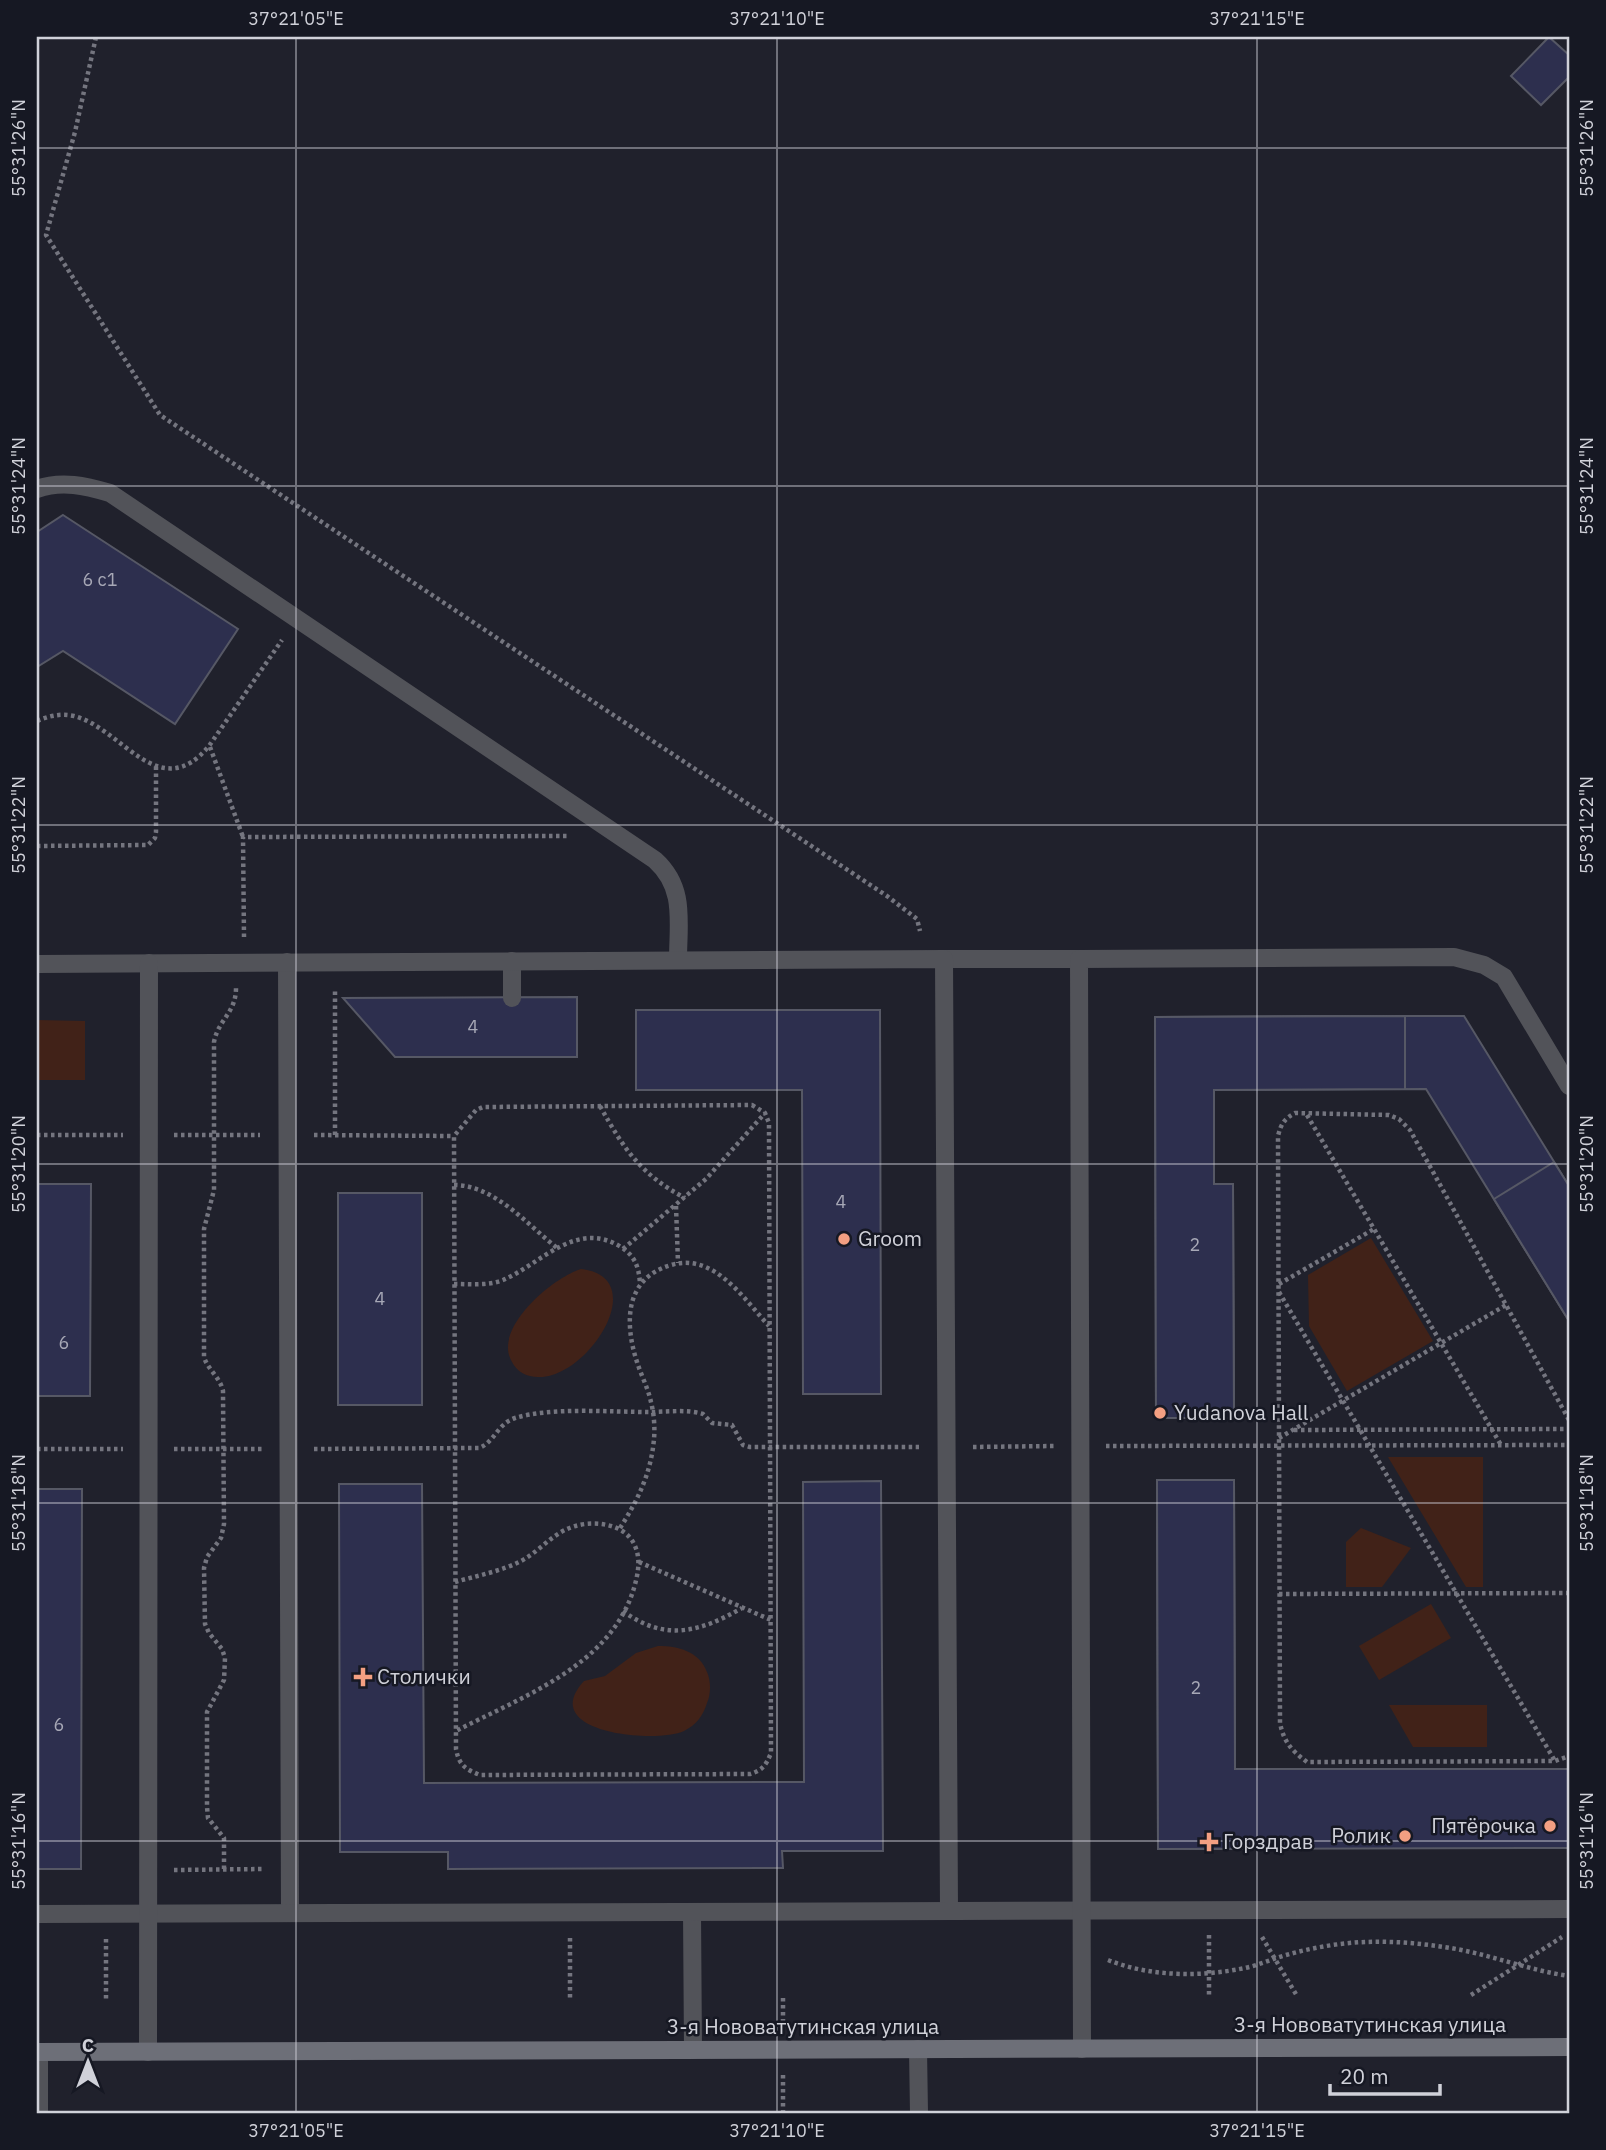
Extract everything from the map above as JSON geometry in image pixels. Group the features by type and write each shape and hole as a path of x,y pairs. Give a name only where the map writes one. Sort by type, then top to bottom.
{"street":[{"name":"3-я Нововатутинская улица","path":"38,2052 1569,2047"}],"lane":[{"path":"37,489 65,484 85,485 110,493 665,869 675,886 678,898 678,960"},
{"path":"37,964 1454,957 1472,960 1504,977 1569,1086"},
{"path":"1079,958 1082,2049"},
{"path":"936,959 947,1447 949,1910"},
{"path":"512,961 512,998"},
{"path":"286,962 290,1913"},
{"path":"148,2052 149,963"},
{"path":"37,1914 1569,1909"},
{"path":"692,1912 693,2050"},
{"path":"918,2049 919,2113"},
{"path":"38,2052 39,2113"}],"path":[{"path":"96,37 75,132 46,235 160,415 887,896 917,919 936,959"},
{"path":"37,721 49,716 75,716 156,766 180,767 192,763 209,746 297,618"},
{"path":"209,746 243,837 244,909"},
{"path":"37,846 148,845 155,838 156,832 156,766"},
{"path":"243,837 620,836"},
{"path":"335,962 335,1135"},
{"path":"224,1870 224,1838 207,1813 206,1718 208,1706 224,1680 225,1658 222,1649 209,1633 204,1618 205,1562 223,1532 223,1391 204,1357 204,1229 214,1198 214,1042 218,1029 235,1003 236,963"},
{"path":"752,1105 765,1113 769,1122 771,1753 766,1766 750,1774 480,1775 466,1769 458,1760 454,1136 481,1107 600,1106 752,1105"},
{"path":"600,1106 623,1147 638,1165 660,1184 685,1198"},
{"path":"623,1249 685,1198 731,1153 765,1113"},
{"path":"1569,1420 1410,1130 1399,1119 1379,1113 1294,1113 1285,1118 1280,1125 1278,1136 1280,1723 1283,1738 1292,1751 1307,1762 1555,1761 1569,1756"},
{"path":"1306,1114 1501,1445"},
{"path":"37,1135 454,1136"},
{"path":"454,1185 465,1185 487,1193 557,1248"},
{"path":"676,1205 678,1263"},
{"path":"1278,1288 1374,1229"},
{"path":"454,1284 482,1284 502,1280 557,1248 583,1238 597,1238 623,1249 634,1258 639,1269 640,1283"},
{"path":"620,1529 640,1495 650,1467 654,1438 653,1412 633,1347 630,1325 631,1303 640,1283 657,1269 678,1263 699,1264 720,1274 770,1327"},
{"path":"1278,1288 1555,1761"},
{"path":"1279,1438 1506,1306"},
{"path":"37,1449 478,1448 486,1445 502,1425 526,1416 553,1413 653,1412 697,1412 709,1421 728,1423 735,1427 743,1445 770,1447 1569,1445"},
{"path":"1294,1430 1569,1429"},
{"path":"455,1582 521,1561 562,1530 585,1524 609,1525 620,1529 636,1546 639,1562 632,1596 624,1611 613,1629 588,1657 557,1679 456,1732"},
{"path":"639,1562 771,1620"},
{"path":"1279,1594 1569,1593"},
{"path":"624,1611 639,1623 655,1629 674,1631 696,1629 720,1621 743,1608"},
{"path":"148,1870 289,1870"},
{"path":"1209,1910 1209,1996"},
{"path":"1245,1910 1297,1996"},
{"path":"569,1912 570,1998"},
{"path":"106,1913 106,1999"},
{"path":"1471,1995 1569,1932"},
{"path":"1082,1948 1112,1962 1156,1972 1209,1973 1246,1968 1275,1958 1329,1946 1363,1942 1401,1942 1446,1947 1516,1966 1569,1976"}],"shaded area":[{"path":"37,1020 85,1021 85,1080 37,1080"},
{"path":"1371,1238 1433,1341 1347,1391 1309,1326 1308,1275"},
{"path":"581,1269 602,1276 612,1290 612,1307 605,1327 593,1346 576,1362 557,1373 538,1377 523,1373 514,1366 508,1349 510,1335 517,1320 541,1294 569,1274"},
{"path":"1388,1457 1483,1457 1483,1587 1466,1587"},
{"path":"1361,1528 1411,1548 1382,1587 1346,1587 1346,1542"},
{"path":"1431,1604 1451,1638 1379,1680 1359,1646"},
{"path":"658,1646 687,1651 699,1659 707,1672 710,1692 701,1716 692,1726 669,1735 627,1735 587,1723 575,1713 573,1699 584,1681 605,1676 636,1653"},
{"path":"1389,1705 1487,1705 1487,1747 1413,1747"}],"building":[{"path":"1549,37 1569,55 1569,77 1541,105 1511,76"},
{"path":"63,515 238,629 175,724 63,651 37,667 37,532"},
{"path":"577,997 577,1057 395,1057 343,998"},
{"path":"636,1010 880,1010 881,1394 803,1394 802,1090 636,1090"},
{"path":"1405,1016 1405,1089 1214,1090 1214,1184 1233,1184 1234,1418 1156,1418 1155,1017"},
{"path":"1464,1016 1569,1186 1569,1321 1426,1089 1214,1090 1214,1184 1233,1184 1234,1418 1156,1418 1155,1017"},
{"path":"1554,1162 1569,1186 1569,1321 1494,1199"},
{"path":"37,1184 91,1184 90,1396 37,1396"},
{"path":"338,1193 422,1193 422,1405 338,1405"},
{"path":"1157,1480 1234,1480 1235,1769 1259,1769 1259,1849 1158,1849"},
{"path":"1157,1480 1234,1480 1235,1769 1569,1769 1569,1848 1158,1849"},
{"path":"881,1481 883,1851 782,1851 783,1868 448,1869 448,1852 340,1852 339,1484 422,1484 424,1783 804,1782 803,1482"},
{"path":"37,1489 82,1489 81,1869 37,1869"}],"place":[{"name":"Groom","path":"844,1239"},
{"name":"Yudanova Hall","path":"1160,1413"},
{"name":"Столички","path":"363,1677"},
{"name":"Пятёрочка","path":"1550,1826"},
{"name":"Ролик","path":"1405,1836"},
{"name":"Горздрав","path":"1209,1842"}]}
